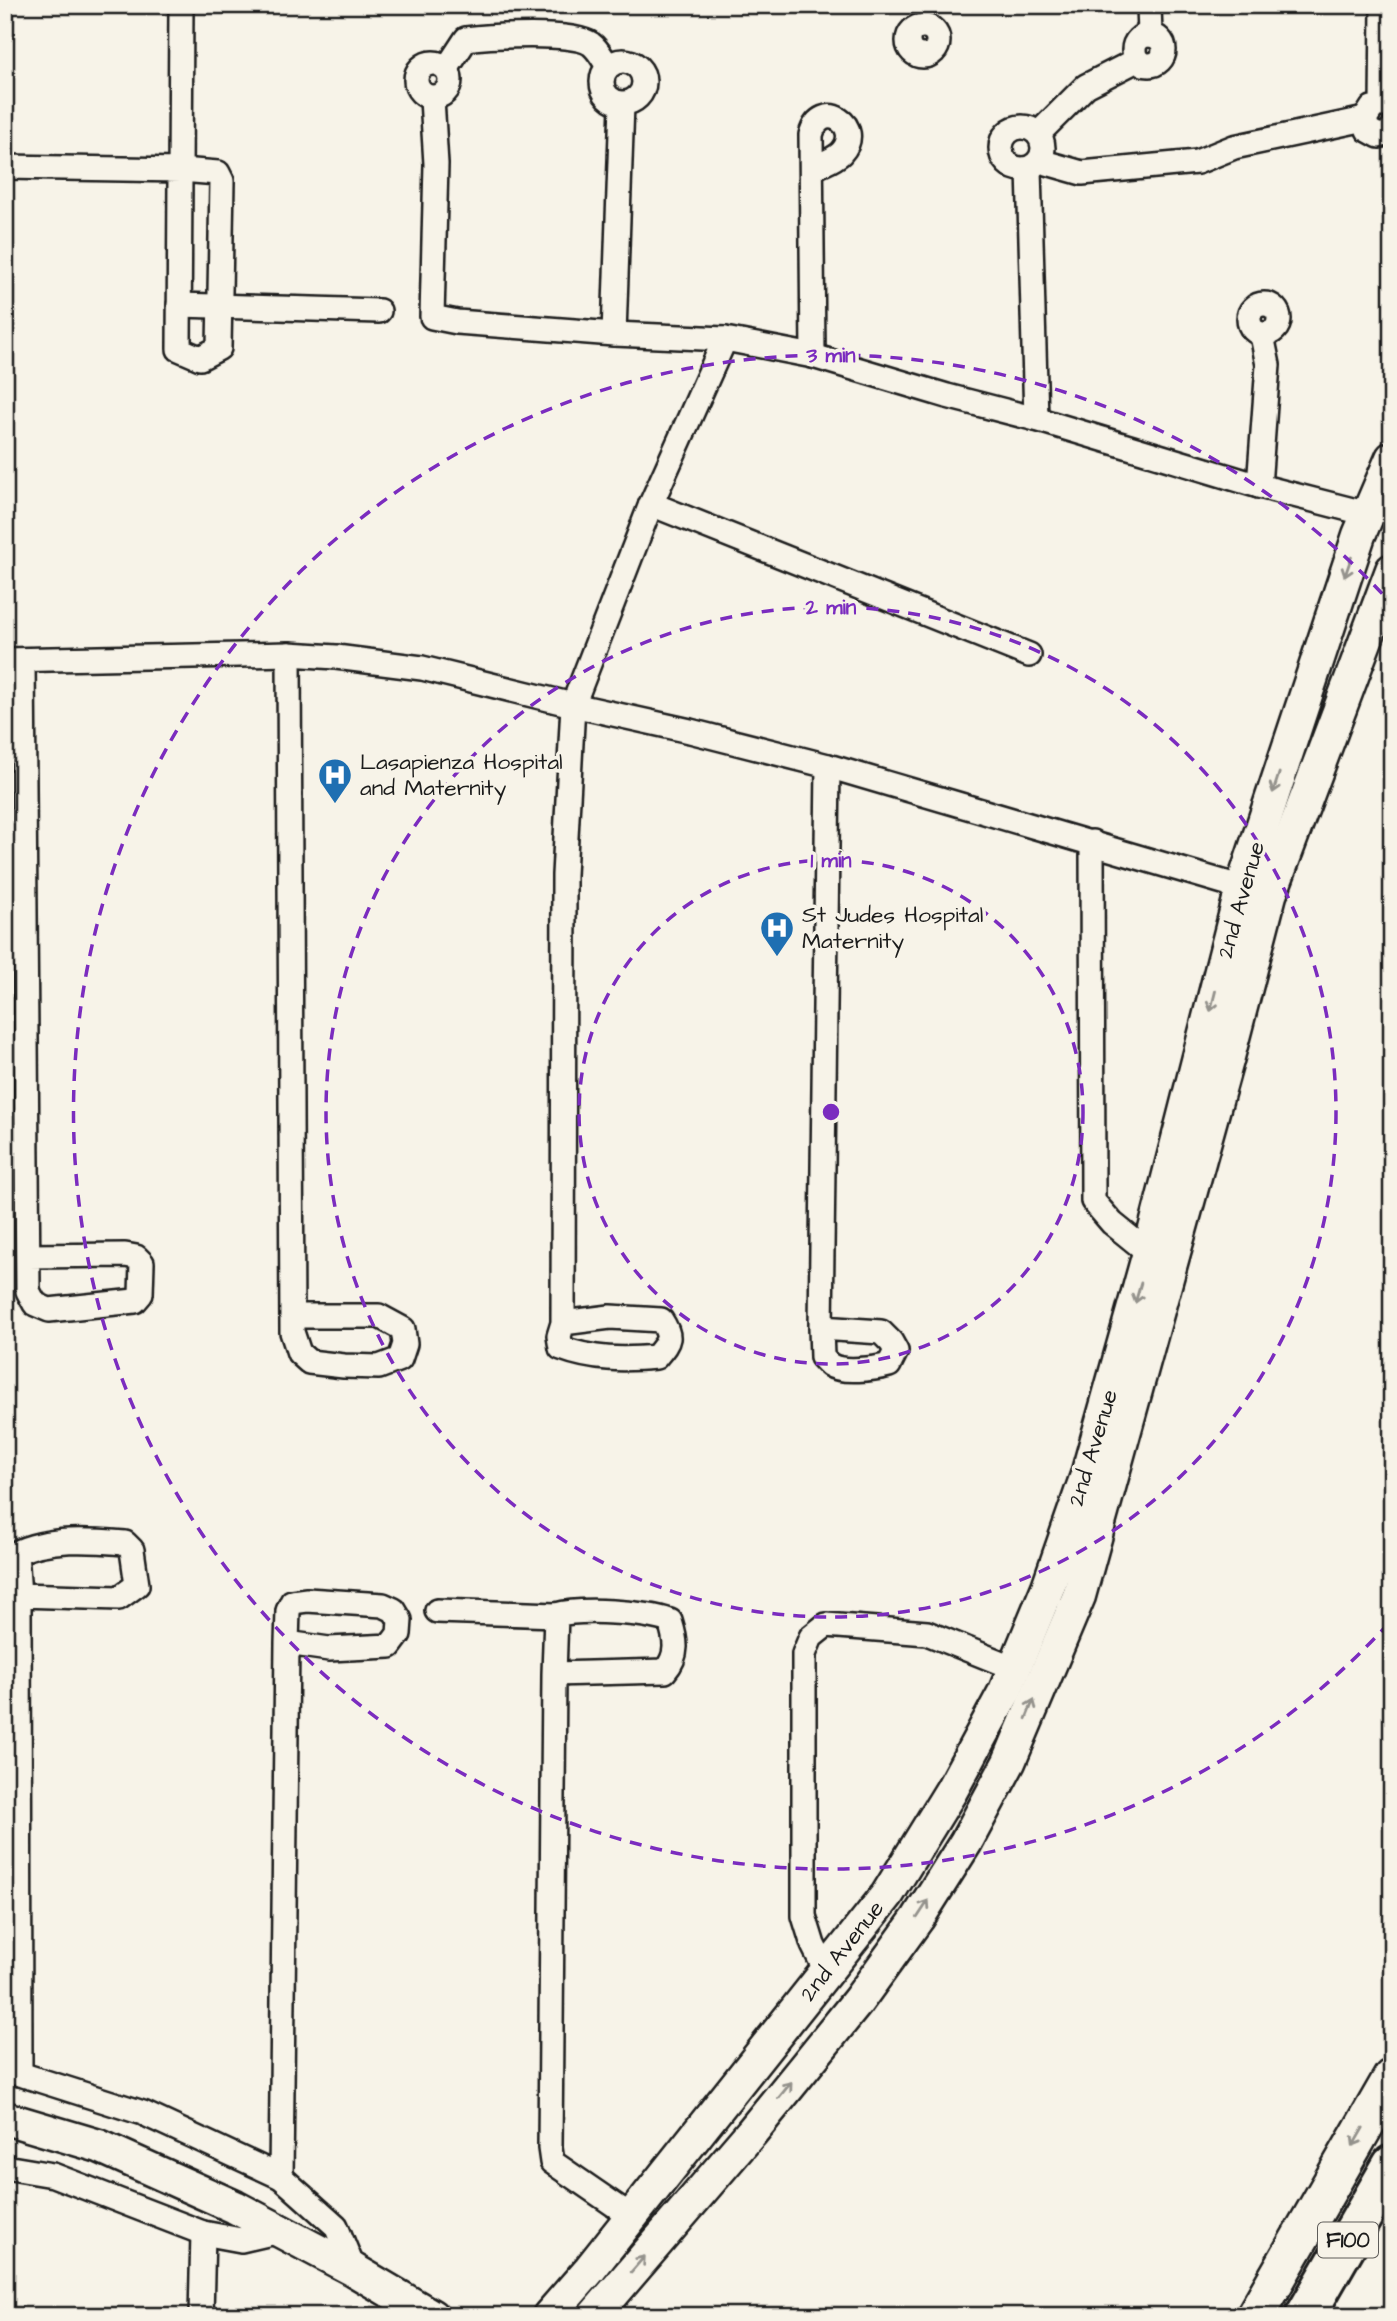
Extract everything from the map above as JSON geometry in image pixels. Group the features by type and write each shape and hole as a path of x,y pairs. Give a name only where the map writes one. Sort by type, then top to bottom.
{"highway":[{"name":"F100","path":"1305,2316 1392,2165"}],"main road":[{"path":"1255,2316 1392,2078"}],"street":[{"path":"5,167 181,170 218,173 222,181 219,348 201,358 179,349 178,305 181,170 181,5"},
{"path":"1038,134 1086,86 1137,60 1134,48 1139,38 1150,34 1149,5"},
{"path":"1383,5 1380,112 1368,131 1379,136 1392,130"},
{"path":"608,66 590,43 566,37 493,36 466,39 447,68 434,62 421,67 415,80 420,93 432,99 436,164 432,317 457,323 725,339 813,356 1368,514"},
{"path":"624,60 639,67 645,83 638,98 622,104 607,97 601,81 608,66 624,60"},
{"path":"614,334 622,104"},
{"path":"1036,419 1034,165 1044,147 1038,134 1025,127 1010,130 1001,143 1002,158 1013,169 1034,165 1082,173 1197,162 1234,147 1380,112"},
{"path":"812,169 813,356"},
{"path":"178,305 379,311"},
{"path":"1259,485 1268,365 1262,335"},
{"path":"563,1323 564,875 573,705 651,504 725,339"},
{"name":"2nd Avenue","path":"549,2316 632,2217 887,1895 951,1791 1005,1691 1048,1587 1087,1475 1149,1253 1256,891 1311,677 1368,514 1392,458"},
{"path":"651,504 1029,656"},
{"name":"2nd Avenue","path":"594,2316 751,2133 858,2001 918,1918 959,1853 1009,1762 1079,1595 1217,1098 1256,891 1392,570"},
{"path":"289,654 292,1332 299,1353 309,1362 344,1367 379,1367 400,1359 405,1344 403,1329 379,1316 293,1316"},
{"path":"28,1256 136,1256 142,1263 141,1294 135,1301 49,1310 35,1304 28,1291 14,660 289,654 422,668 828,766 1256,891"},
{"path":"821,1328 828,766"},
{"path":"1092,842 1093,1201 1111,1223 1149,1253"},
{"path":"19,1595 119,1598 138,1585 132,1550 125,1543 106,1541 46,1543 16,1553 19,1595 13,2072 143,2113 281,2177 336,2226 354,2270"},
{"path":"281,2177 287,1643 288,1611 292,1602 307,1600 383,1605 394,1610 400,1620 399,1634 390,1646 329,1649 287,1643"},
{"path":"437,1611 556,1615 566,1612 656,1616 670,1621 677,1643 672,1663 665,1671 554,1674"},
{"path":"556,1615 550,2148 552,2162 632,2217"},
{"path":"826,1971 813,1945 804,1916 804,1654 811,1637 826,1625 927,1633 1014,1668"},
{"path":"5,2118 99,2146 235,2207 354,2270 432,2316"},
{"path":"5,2167 53,2175 203,2233 241,2240 280,2231"},
{"path":"201,2316 203,2233"}],"place":[{"name":"Lasapienza Hospital and Maternity","path":"335,805"},
{"name":"St Judes Hospital Maternity","path":"777,958"}]}
